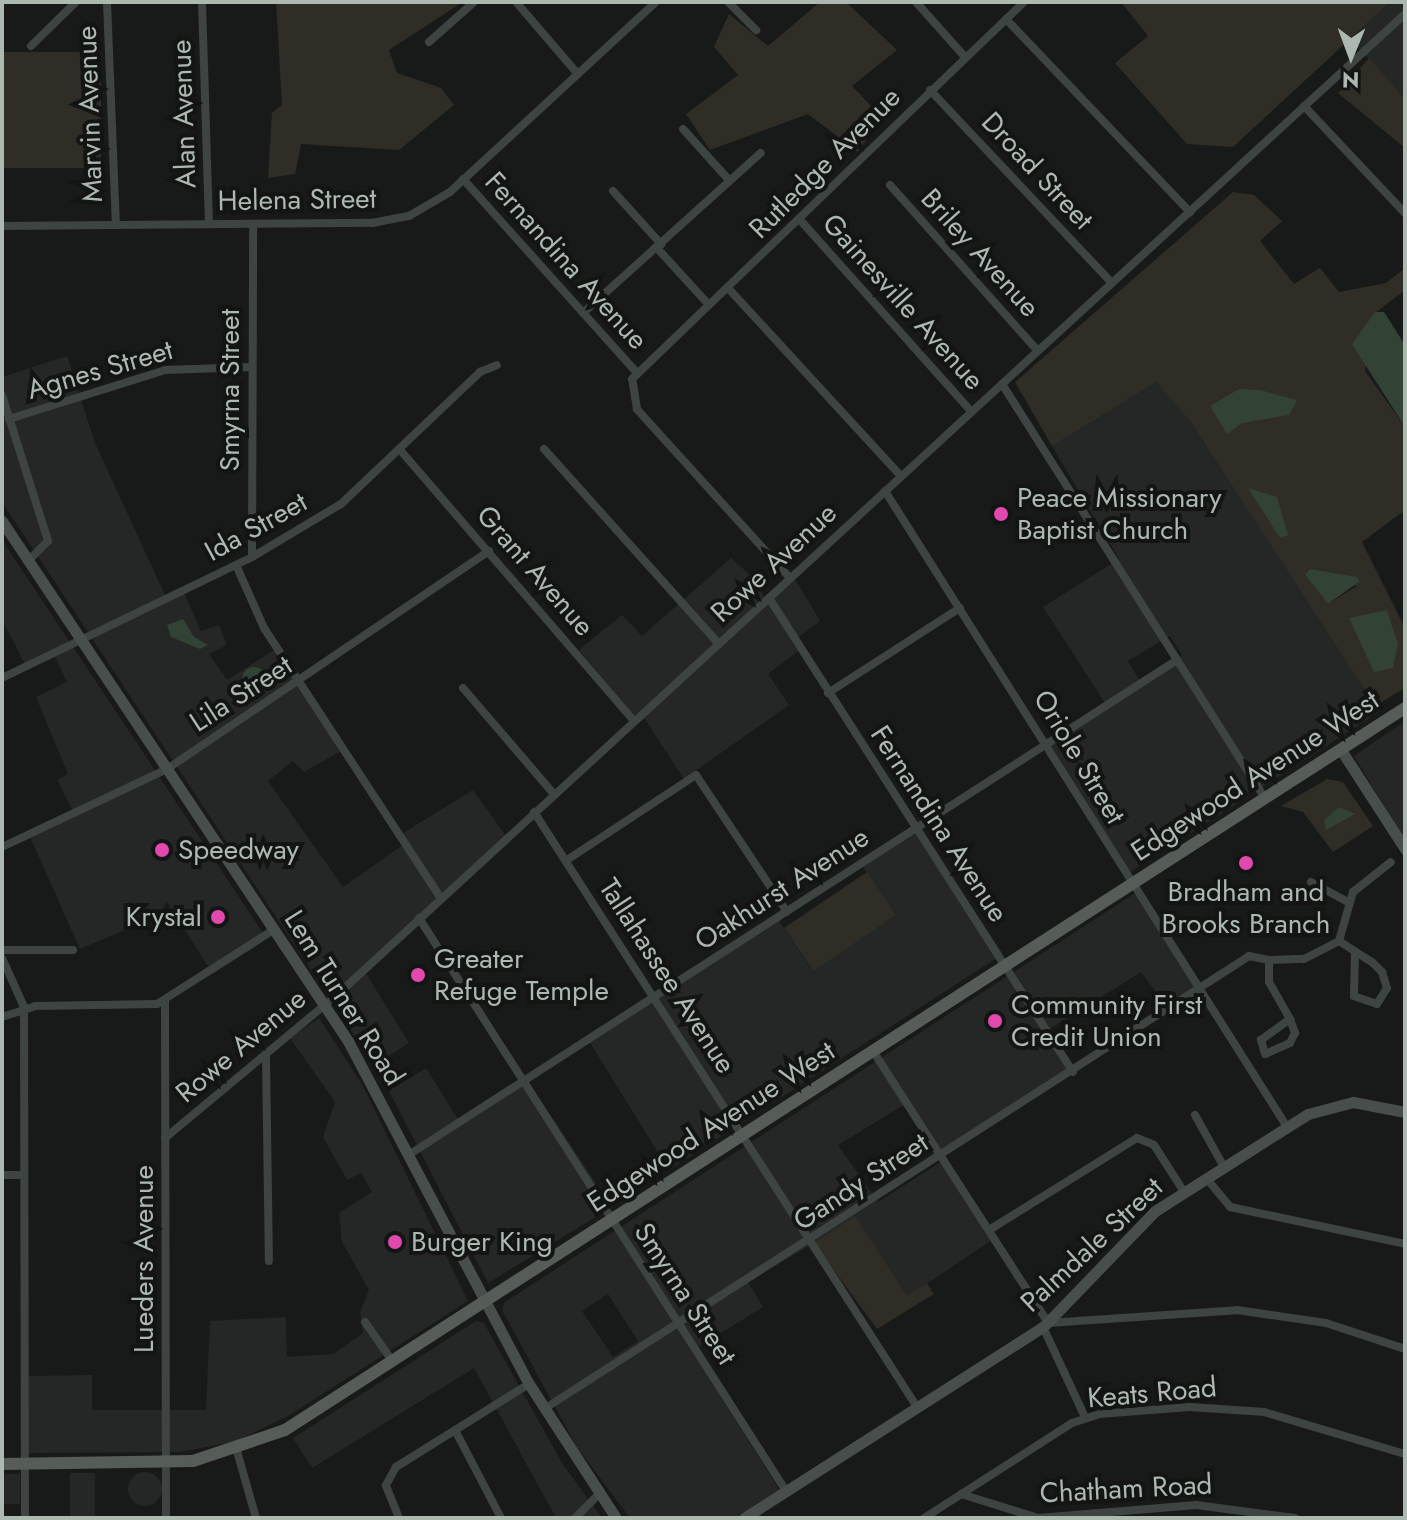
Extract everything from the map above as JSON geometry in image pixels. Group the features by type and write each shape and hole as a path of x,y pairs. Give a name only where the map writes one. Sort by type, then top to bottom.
{"main road":[{"name":"Lem Turner Road","path":"2,521 325,1005 410,1154 529,1384 597,1496 616,1518"},
{"name":"Edgewood Avenue West","path":"2,1464 166,1463 237,1451 285,1430 1405,708"},
{"path":"1341,750 1405,849"},
{"name":"Palmdale Street","path":"744,1518 1046,1325 1141,1224 1184,1192 1287,1127 1341,1103 1405,1112"}],"street":[{"path":"31,46 76,2"},
{"name":"Marvin Avenue","path":"107,2 116,225"},
{"name":"Alan Avenue","path":"202,2 209,224"},
{"path":"429,42 474,2"},
{"path":"516,2 578,74"},
{"name":"Helena Street","path":"2,226 388,221 424,209 463,179 656,2"},
{"path":"728,2 756,30"},
{"path":"916,2 965,57"},
{"name":"Rutledge Avenue","path":"635,371 801,221 930,90 1024,2"},
{"name":"Rowe Avenue","path":"165,1138 325,1005 1405,14"},
{"path":"1006,19 1190,212"},
{"name":"Droad Street","path":"930,90 1112,283"},
{"path":"1304,106 1405,213"},
{"path":"683,129 728,179"},
{"path":"583,313 728,179 761,153"},
{"name":"Fernandina Avenue","path":"463,179 635,371 629,390 637,409 790,578"},
{"name":"Briley Avenue","path":"890,185 1038,351"},
{"path":"613,191 709,305"},
{"name":"Gainesville Avenue","path":"801,221 972,412"},
{"name":"Smyrna Street","path":"252,557 253,224"},
{"path":"728,288 901,476"},
{"name":"Ida Street","path":"2,678 252,557 341,504 401,451 480,372 497,365"},
{"name":"Agnes Street","path":"9,419 165,370 252,367"},
{"name":"Gainesville Avenue","path":"1002,384 1265,798"},
{"path":"2,395 48,541 28,561"},
{"path":"544,449 719,644"},
{"name":"Grant Avenue","path":"401,451 634,721"},
{"name":"Oriole Street","path":"885,491 1287,1127"},
{"name":"Lila Street","path":"2,847 167,769 300,683 489,551"},
{"path":"236,565 300,683 441,898"},
{"name":"Fernandina Avenue","path":"769,598 1073,1072"},
{"path":"828,693 960,608"},
{"name":"Oakhurst Avenue","path":"410,1154 1177,660"},
{"path":"463,688 554,794"},
{"path":"567,860 696,775 787,912"},
{"name":"Tallahassee Avenue","path":"534,812 917,1407"},
{"path":"1355,952 1354,996 1377,1004 1387,981 1355,952 1339,941 1348,902 1366,877 1391,862"},
{"path":"1311,882 1348,902"},
{"name":"Smyrna Street","path":"419,918 786,1491"},
{"path":"2,1017 24,1007 165,1000 273,930"},
{"name":"Gandy Street","path":"544,1409 942,1157 1249,956 1269,960 1304,959 1339,941"},
{"path":"2,950 73,950"},
{"path":"2,958 24,1007 25,1518"},
{"path":"1269,960 1269,982 1290,1019 1290,1043 1265,1054 1261,1040 1290,1019"},
{"name":"Lueders Avenue","path":"165,1000 166,1518"},
{"path":"873,1051 989,1230 1046,1325 1085,1417"},
{"path":"266,1054 269,1261"},
{"path":"1195,1115 1224,1167"},
{"path":"989,1230 1137,1138 1154,1145 1184,1192"},
{"path":"2,1175 22,1175"},
{"path":"1206,1178 1230,1207 1405,1244"},
{"path":"1046,1325 1237,1310 1326,1323 1405,1349"},
{"path":"365,1322 393,1362"},
{"path":"399,1518 387,1491 390,1474 529,1384"},
{"name":"Keats Road","path":"924,1518 1085,1417 1237,1408 1328,1426 1405,1454"},
{"path":"455,1430 501,1518"},
{"path":"237,1451 256,1518"},
{"name":"Chatham Road","path":"961,1494 1038,1518 1196,1505 1295,1518"},
{"path":"575,1518 597,1496"}],"shaded area":[{"path":"276,2 463,2 389,50 397,73 441,88 454,105 399,150 301,144 295,174 268,178 272,113 282,105"},
{"path":"820,2 846,2 897,50 852,86 882,117 858,152 808,114 710,150 686,114 738,75 714,47 729,14 768,46"},
{"path":"1121,2 1390,2 1233,147 1187,144 1115,63 1148,36"},
{"path":"1390,2 1405,3 1405,99 1350,39"},
{"path":"2,52 101,52 101,168 2,168"},
{"path":"1369,58 1405,99 1405,148 1338,93"},
{"path":"1233,192 1254,195 1282,221 1260,241 1294,284 1320,268 1339,292 1386,283 1405,268 1405,290 1375,313 1365,371 1405,427 1405,510 1362,542 1405,628 1405,688 1375,706 1190,421 1156,382 1052,446 1015,382","holes":["1305,575 1357,586 1328,604"]},
{"path":"1375,312 1384,312 1405,345 1405,427 1352,344"},
{"path":"67,356 95,443 165,595 182,588 201,631 219,625 227,645 209,654 227,680 274,650 341,751 304,772 293,761 268,781 343,887 407,842 403,833 473,790 509,840 365,972 409,1043 374,1065 2,502 2,377"},
{"path":"1156,381 1190,421 1379,712 1129,873 1048,741 1105,703 1043,607 1119,559 1052,446","holes":["1170,636 1182,655 1140,681 1128,661"]},
{"path":"1239,389 1260,390 1297,400 1289,415 1242,423 1227,434 1210,406"},
{"path":"1248,488 1277,497 1288,535 1280,538"},
{"path":"2,540 267,939 213,974 167,902 158,916 80,949 30,837 75,815 57,780 68,774 36,697 67,682 52,651 25,664 2,620"},
{"path":"731,558 757,581 767,605 795,579 820,621 792,642 798,651 768,674 789,705 684,779 644,718 638,721 579,650 622,615 642,636"},
{"path":"1310,569 1357,577 1360,581 1328,604 1305,575"},
{"path":"1387,610 1398,644 1393,668 1374,672 1349,618"},
{"path":"183,619 194,637 208,645 200,649 171,637 167,625"},
{"path":"254,667 265,674 266,679 259,690 254,691 243,684 242,679 249,668"},
{"path":"1405,721 1405,841 1354,756"},
{"path":"1327,779 1343,782 1373,826 1333,852 1303,812 1281,806"},
{"path":"1339,807 1355,814 1326,830 1324,820"},
{"path":"917,824 1003,954 669,1170 587,1038 776,916 811,969 896,915 859,861"},
{"path":"867,872 896,915 813,971 784,928"},
{"path":"1140,890 1202,984 1167,1007 1141,972 1045,1032 1069,1070 943,1152 910,1101 838,1145 878,1202 941,1162 992,1240 907,1297 814,1243 748,1282 763,1307 692,1351 780,1491 735,1518 630,1518 577,1447 502,1310 505,1302","holes":["608,1294 638,1341 613,1357 582,1311"]},
{"path":"319,1018 363,1086 468,1301 288,1416 234,1442 180,1452 28,1453 27,1376 92,1375 92,1410 206,1410 210,1321 286,1317 287,1357 334,1354 363,1333 360,1312 369,1290 342,1242 339,1213 372,1192 361,1173 347,1180 323,1137 335,1102 290,1038"},
{"path":"426,1068 458,1119 525,1077 612,1207 488,1283 389,1091"},
{"path":"855,1216 907,1296 927,1283 934,1294 877,1329 814,1243"},
{"path":"476,1321 484,1323 562,1463 602,1518 556,1518 474,1368 312,1468 293,1438"},
{"path":"145,1472 157,1477 162,1489 157,1501 145,1506 133,1501 128,1489 133,1477"},
{"path":"70,1473 95,1473 95,1518 70,1518"},
{"path":"2,1474 20,1474 20,1504 2,1504"}],"place":[{"name":"Peace Missionary Baptist Church","path":"1001,514"},
{"name":"Speedway","path":"162,850"},
{"name":"Bradham and Brooks Branch","path":"1246,863"},
{"name":"Krystal","path":"218,917"},
{"name":"Greater Refuge Temple","path":"418,975"},
{"name":"Community First Credit Union","path":"995,1021"},
{"name":"Burger King","path":"395,1242"}]}
